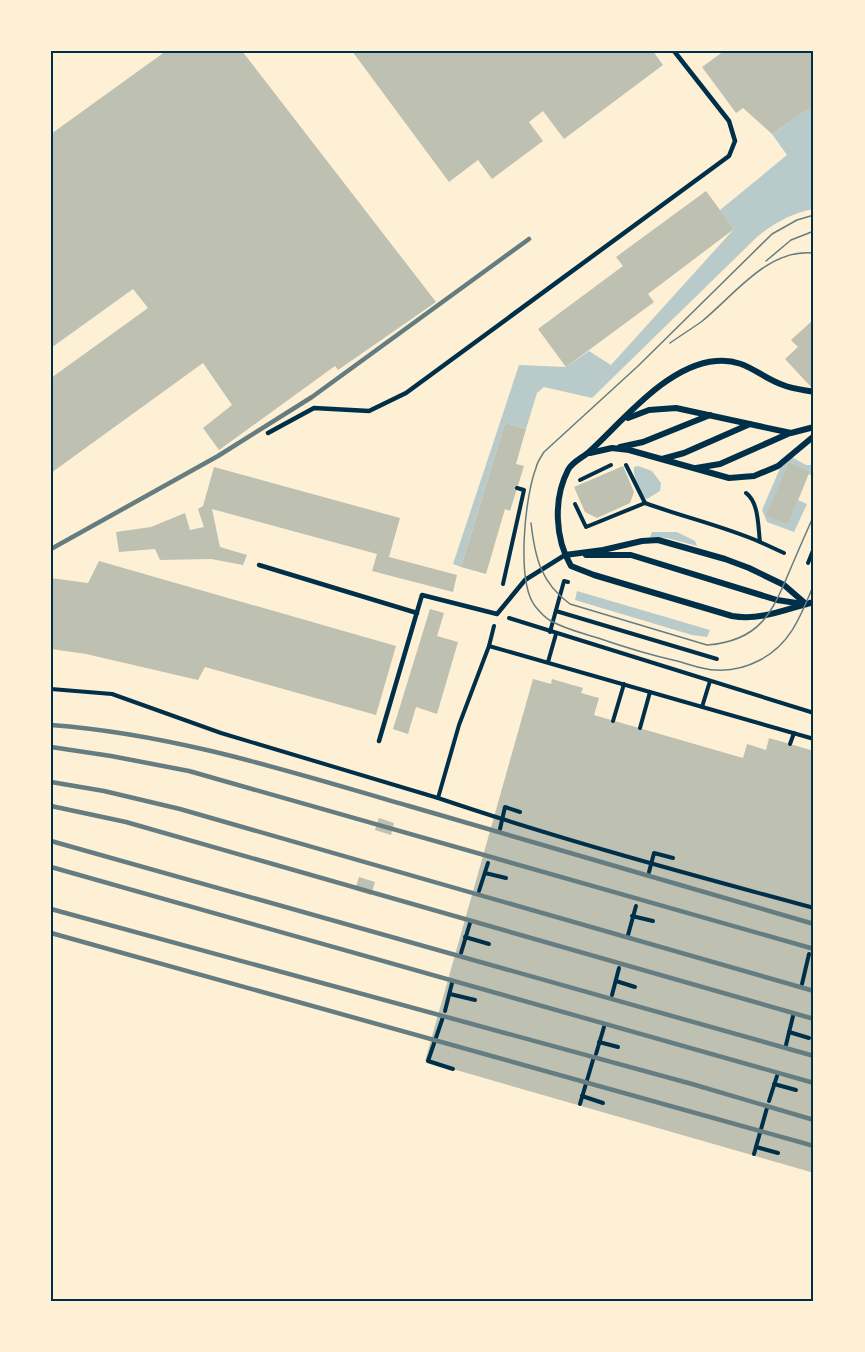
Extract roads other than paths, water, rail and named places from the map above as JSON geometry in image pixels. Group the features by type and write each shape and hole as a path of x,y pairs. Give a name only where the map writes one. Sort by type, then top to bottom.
{"street":[{"path":"814,392 783,385 742,363 717,361 699,364 675,376 660,387 621,420 587,454 569,467 563,482 558,519 561,544 571,566 594,575 744,618 768,616 814,602"},
{"path":"621,420 663,408 676,408 791,433"},
{"path":"587,454 643,442 710,415"},
{"path":"659,459 684,453 751,424"},
{"path":"693,469 720,464 791,433 814,427"},
{"path":"612,448 629,450 729,478 754,476 778,466 814,436"},
{"path":"565,555 603,550 642,540 658,540 749,568 784,585 806,604"},
{"path":"565,555 631,555 777,600 806,604"}],"lane":[{"path":"268,433 314,408 369,411 406,393 729,156 735,141 729,121 674,51"},
{"path":"380,741 422,595 497,614 525,580 565,555"},
{"path":"259,565 417,613"}],"tram line":[{"path":"814,215 797,220 772,234 638,366 544,452 532,481 524,538 524,559 529,594 535,606 549,620 568,629 627,648 711,670 739,668 755,662 780,646 794,628 814,584"},
{"path":"766,261 791,240 814,231"},
{"path":"670,343 701,322 766,266 797,253 814,253"},
{"path":"531,523 541,569 552,587 570,604 707,645 740,638 762,622 777,599 814,515"}],"railway":[{"path":"51,549 218,456 312,397 529,239"},
{"path":"51,725 142,737 232,756 814,924"},
{"path":"51,747 189,771 814,949"},
{"path":"51,782 104,791 180,809 814,991"},
{"path":"51,806 126,822 814,1019"},
{"path":"51,841 814,1056"},
{"path":"51,867 814,1083"},
{"path":"51,909 692,1084 814,1120"},
{"path":"51,933 814,1146"}]}
